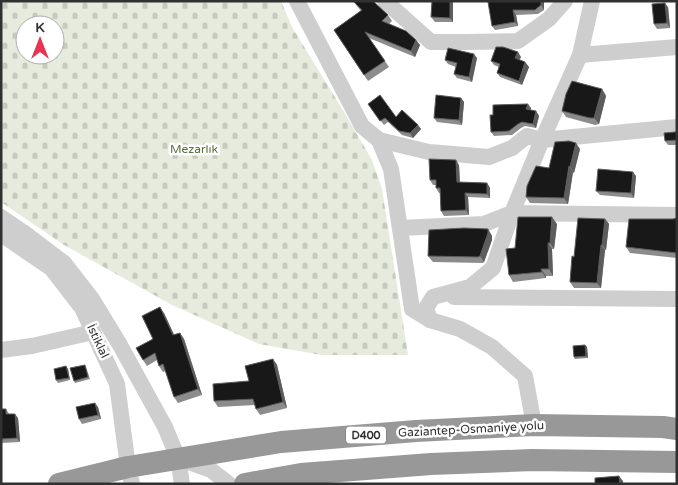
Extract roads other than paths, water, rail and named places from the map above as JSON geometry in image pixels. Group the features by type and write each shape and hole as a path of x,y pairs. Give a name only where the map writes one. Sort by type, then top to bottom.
{"highway":[{"name":"Gaziantep-Osmaniye yolu","path":"59,484 130,475 178,458 281,442 416,431 534,425 663,427 677,429"},
{"path":"245,484 301,474 431,464 532,460 677,462"}],"street":[{"path":"297,1 362,126 379,140 429,152 489,157 512,148 527,136 542,140 677,127"},
{"path":"385,1 431,42 466,42 518,41 549,20 565,1"},
{"path":"430,320 426,308 433,297 470,287 493,268 512,213 580,55 592,1"},
{"path":"580,55 677,47"},
{"path":"379,140 391,169 412,309 430,320 460,329 492,346 526,376 534,425"},
{"path":"400,228 484,224 512,213 677,215"},
{"path":"1,216 64,263 92,298 165,427 178,458 182,484"},
{"name":"İstiklal","path":"1,234 52,269 82,308 117,384 130,475"},
{"path":"433,297 677,299"},
{"path":"1,350 32,346 93,332"},
{"path":"178,458 211,470 229,484"}],"park label":[{"name":"Mezarlık","path":"194,149"}]}
